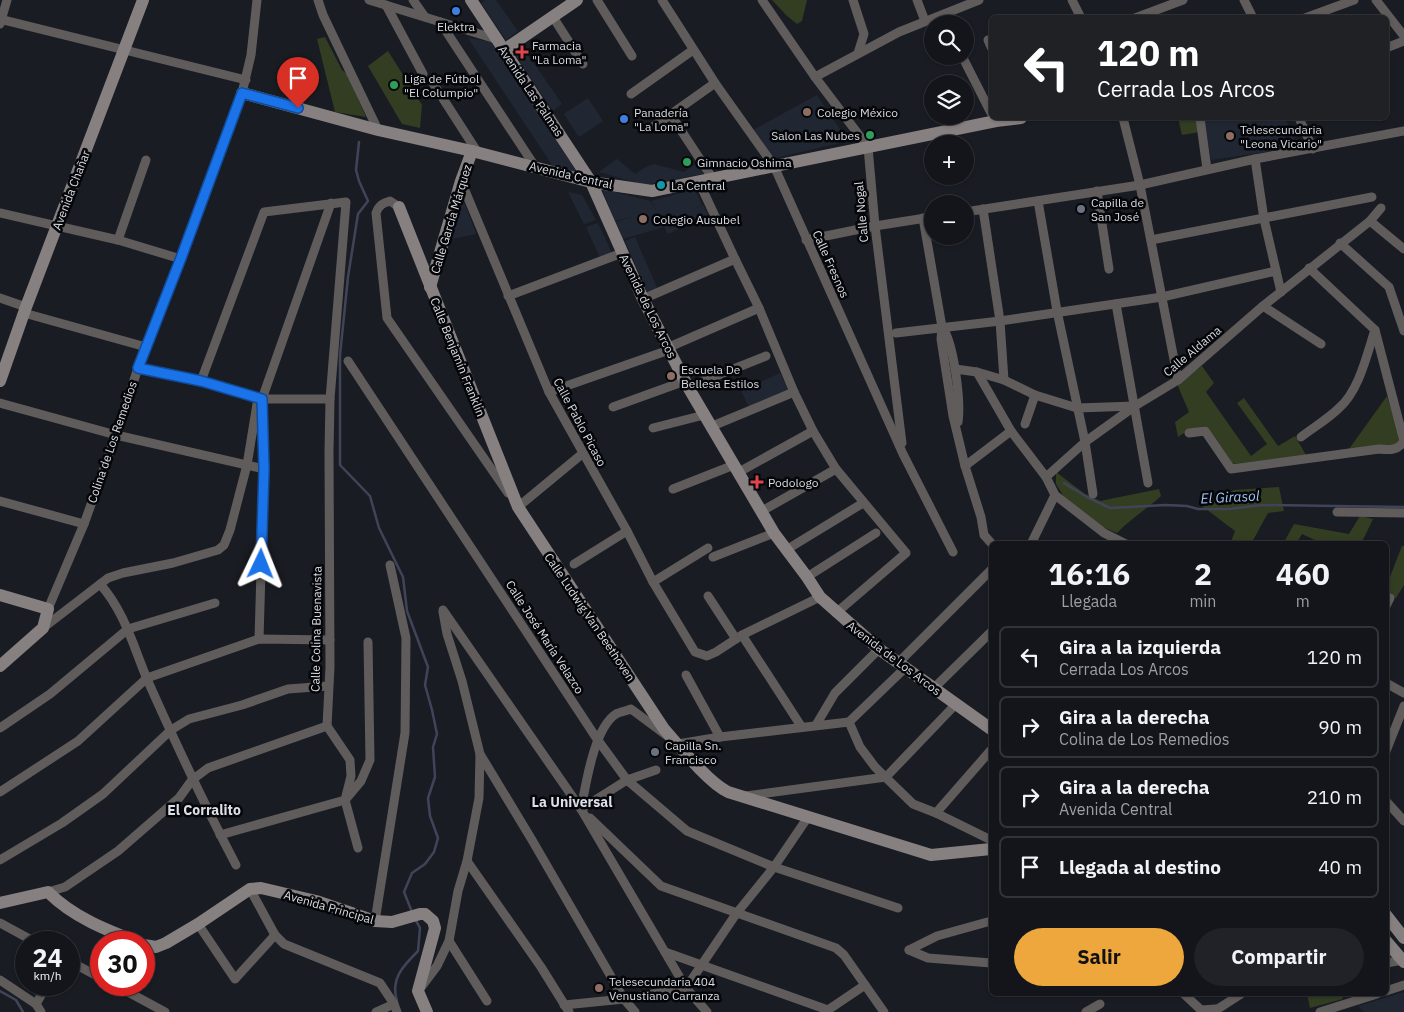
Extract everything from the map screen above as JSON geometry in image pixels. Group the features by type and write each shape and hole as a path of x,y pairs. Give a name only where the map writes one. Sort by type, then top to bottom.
{"street":[{"path":"7,0 0,21 246,80"},
{"name":"Avenida Chañar","path":"0,381 25,310 143,0"},
{"name":"Colina de Los Remedios","path":"43,628 48,609 84,524 138,368 242,93 252,54 256,0"},
{"path":"318,0 323,15 378,130"},
{"path":"370,0 440,22 500,44 554,17 577,0"},
{"path":"413,0 425,17"},
{"path":"597,0 632,56"},
{"name":"Calle Fresnos","path":"662,0 715,83 774,166 903,454 953,552"},
{"path":"762,0 868,147"},
{"path":"853,0 864,34 858,53"},
{"path":"917,0 924,18"},
{"path":"950,15 976,0"},
{"path":"1072,0 1080,15"},
{"path":"1143,15 1183,0"},
{"path":"1244,0 1252,15"},
{"path":"1313,15 1354,0"},
{"path":"1376,0 1388,15"},
{"name":"Avenida Las Palmas","path":"475,1 500,44 591,182"},
{"path":"386,5 423,74"},
{"path":"554,17 583,64"},
{"path":"1389,17 1404,36"},
{"path":"815,76 924,21"},
{"path":"440,22 536,168"},
{"path":"1389,47 1404,41"},
{"path":"631,94 693,50"},
{"path":"967,65 989,109"},
{"path":"433,83 476,152"},
{"path":"653,127 715,83"},
{"name":"Avenida Central","path":"242,93 378,130 476,152 591,182 652,191 937,134 989,118"},
{"path":"670,115 713,179"},
{"path":"1124,120 1140,185 1178,380"},
{"path":"1200,120 1208,169"},
{"path":"1300,120 1313,149"},
{"path":"974,211 1140,185 1255,159 1404,131"},
{"name":"Calle Nogal","path":"868,147 875,226 903,454"},
{"name":"Calle García Márquez","path":"430,287 460,182 476,152"},
{"path":"1255,159 1264,219 1281,292"},
{"path":"118,240 146,160"},
{"name":"Calle Pablo Picaso","path":"460,182 549,392 582,454 627,531 653,582 695,652 707,656 739,637"},
{"name":"Avenida de Los Arcos","path":"591,182 642,299 710,427 774,532 820,597 879,649 989,728"},
{"path":"699,182 734,259 760,308 794,392 813,430 836,469 906,553 836,613"},
{"path":"1097,191 1109,269"},
{"path":"1151,240 1372,197"},
{"name":"Calle Ludwig Van Beethoven","path":"399,207 390,201 384,202 378,207 376,213 387,318 518,507 664,729 721,788 931,855 989,849"},
{"path":"1038,201 1057,311 1085,442 1093,494"},
{"name":"Calle Colina Buenavista","path":"327,726 330,640 330,399 346,202 331,204"},
{"path":"201,381 264,212 331,204 262,399 264,469 259,639"},
{"name":"Calle Benjamín Franklin","path":"399,207 518,507"},
{"name":"Calle Aldama","path":"955,369 976,372 1004,380 1035,395 1077,408 1135,406 1178,380 1263,306 1370,221 1381,208"},
{"path":"983,210 1000,321 1004,380"},
{"path":"0,213 118,240 181,258"},
{"path":"806,240 923,218 942,327 941,339 953,416 984,535 989,541"},
{"path":"1370,221 1404,249"},
{"path":"1340,243 1389,287 1404,331"},
{"path":"508,296 622,253"},
{"path":"642,299 734,259"},
{"path":"1189,432 1205,431 1231,468 1379,449 1393,450 1403,444 1404,441 1375,330 1309,268"},
{"path":"896,334 1162,297 1276,272"},
{"path":"0,298 25,310 146,347"},
{"path":"1116,304 1148,483"},
{"path":"1263,306 1321,344"},
{"path":"549,392 668,349 760,308"},
{"path":"942,327 947,334 955,369 959,417 957,430"},
{"path":"1302,437 1340,407 1351,393 1361,371 1375,330"},
{"path":"613,407 687,384 766,356"},
{"name":"Calle José María Velazco","path":"348,361 597,739 627,780 687,831 774,867 898,908"},
{"path":"138,368 201,381 262,399 330,399"},
{"path":"976,372 1011,431 1046,477 1055,495 1104,533 1120,541"},
{"path":"710,427 794,392"},
{"path":"1025,424 1035,395"},
{"path":"0,666 43,628 100,584 123,573 173,563 218,550 224,545 228,539 247,465 257,404 262,399"},
{"path":"0,403 116,435 264,469"},
{"path":"1046,477 1085,442 1135,406"},
{"path":"653,428 704,415"},
{"path":"674,489 736,468 813,430"},
{"path":"965,466 1011,431"},
{"path":"518,507 582,454"},
{"path":"762,511 836,469"},
{"path":"1032,541 1055,495"},
{"path":"0,501 84,524"},
{"path":"786,550 863,503"},
{"path":"1337,512 1404,514"},
{"path":"574,564 627,531"},
{"path":"653,582 711,552 774,532"},
{"path":"807,577 876,533"},
{"path":"375,921 405,732 406,638 390,565"},
{"path":"581,809 597,739 608,721 617,713 631,709 678,744 801,726 849,722 989,572"},
{"path":"100,584 111,597 128,629 147,678 192,780 236,865"},
{"path":"0,595 48,609"},
{"path":"708,596 801,726"},
{"path":"739,637 820,597"},
{"path":"0,728 50,694 128,629 215,603"},
{"path":"427,1012 418,991 437,966 449,941 479,798 480,754 462,681 447,634 443,610 581,809 686,988 707,1012"},
{"path":"934,688 989,634"},
{"path":"0,792 78,741 147,678 259,639 330,640"},
{"path":"220,835 345,800 361,781 370,760 368,642"},
{"path":"816,725 835,693 879,649"},
{"path":"686,674 720,737"},
{"path":"1389,685 1404,693"},
{"path":"0,860 62,823 103,794 171,730 189,718 242,705 288,689 328,686"},
{"path":"744,796 886,777 956,704"},
{"path":"1389,744 1404,706"},
{"path":"849,722 860,747 912,804 936,813 989,839"},
{"path":"0,903 65,887 118,851 179,798 192,780 208,768 327,726 350,760 350,776 345,800 358,848"},
{"path":"936,813 989,752"},
{"path":"480,754 537,848 624,999 635,1012"},
{"path":"581,809 627,780 656,770"},
{"path":"1389,804 1402,816"},
{"path":"581,809 661,886 836,948 844,955 884,1012"},
{"path":"467,861 541,967 566,1008 686,988 736,914 774,867 808,817"},
{"name":"Avenida Principal","path":"250,889 261,888 271,890 375,921 392,922 420,914 428,916 433,921 435,928 418,991"},
{"path":"155,947 198,924 250,889 275,936 284,944 372,978 380,983 395,1008 376,1012"},
{"path":"48,892 62,905 109,931"},
{"path":"1389,919 1404,938"},
{"path":"989,922 938,936 909,950 928,958 989,963"},
{"path":"0,923 15,931"},
{"path":"198,924 235,979 275,936"},
{"path":"449,941 487,1001"},
{"path":"1389,944 1404,961"},
{"path":"665,952 828,1011 865,986"},
{"path":"1389,963 1404,961"},
{"path":"0,980 39,1008 43,996"},
{"path":"1389,990 1404,986"},
{"path":"135,996 165,1012"},
{"path":"1186,996 1198,1011 1215,1011 1238,996"},
{"path":"1320,1012 1371,996"},
{"path":"1086,1012 1100,1004"}],"shaded area":[{"path":"485,0 496,0 518,31 506,40 481,3"},
{"path":"468,38 491,42 579,175 554,168"},
{"path":"522,46 562,104 553,111 513,52"},
{"name":"Colegio México","path":"817,95 848,141 771,159 753,130"},
{"path":"588,98 603,121 579,137 564,114"},
{"path":"1204,120 1286,120 1299,147 1211,160"},
{"path":"617,159 635,174 654,164 684,172 697,163 703,174 645,185 599,172"},
{"path":"602,189 650,201 660,217 651,201 695,189 702,205 690,211 703,205 708,215 668,234 664,227 623,239 616,222 631,217 615,221"},
{"path":"568,192 582,195 596,220 584,224"},
{"path":"459,202 465,204 476,234 447,240"},
{"path":"598,223 612,253 600,258 586,227"},
{"path":"635,237 658,290 648,294 625,241"},
{"path":"780,373 789,391 750,409 741,391"},
{"path":"1404,992 1404,1012 1364,1012 1358,1006"}],"green space":[{"path":"772,0 807,0 802,21 797,24"},
{"path":"325,37 342,70 347,74 366,117 335,112 317,39"},
{"name":"Liga de Fútbol \"El Columpio\"","path":"388,51 422,105 420,128 402,124 368,66"},
{"path":"1178,120 1198,120 1200,132 1182,135"},
{"path":"1202,366 1214,383 1206,392 1251,456 1267,444 1237,403 1244,398 1278,446 1295,436 1306,455 1232,464 1205,426 1190,429 1178,437 1175,422 1189,412 1177,384"},
{"path":"1387,396 1401,441 1393,448 1349,449"},
{"path":"1056,472 1085,494 1100,501 1159,489 1161,496 1117,533 1100,526 1064,497 1056,484"},
{"path":"1279,487 1284,511 1268,513 1253,541 1231,541 1235,531 1202,506 1234,490"},
{"path":"1360,516 1373,519 1362,541 1317,541 1302,534 1298,541 1285,541 1294,524 1349,534"},
{"path":"1402,546 1404,546 1404,585 1396,598 1389,596 1389,579"},
{"path":"1307,996 1342,996 1343,999 1310,1008"}],"waterway":[{"path":"359,142 356,170 368,201 358,214 348,277 340,355 340,465 370,496 379,528 403,577 407,611 428,667 425,685 437,734 433,747 435,777 428,798 430,816 438,838 434,852 425,864 412,873 404,892 412,912"},
{"name":"El Girasol","path":"1064,483 1110,508 1166,505 1187,506 1198,509 1229,509 1262,505 1404,507"},
{"path":"397,1001 395,986 399,973 418,951 420,928 415,919"},
{"path":"0,991 16,1000 23,1012"}],"place":[{"name":"Elektra","path":"456,11"},
{"name":"Farmacia \"La Loma\"","path":"522,52"},
{"name":"Liga de Fútbol \"El Columpio\"","path":"394,85"},
{"name":"Colegio México","path":"807,112"},
{"name":"Panadería \"La Loma\"","path":"624,119"},
{"name":"Salon Las Nubes","path":"870,135"},
{"name":"Telesecundaria \"Leona Vicario\"","path":"1230,136"},
{"name":"Gimnacio Oshima","path":"687,162"},
{"name":"La Central","path":"661,185"},
{"name":"Capilla de San José","path":"1081,209"},
{"name":"Colegio Ausubel","path":"643,219"},
{"name":"Escuela De Bellesa Estilos","path":"671,376"},
{"name":"Podologo","path":"757,482"},
{"name":"Capilla Sn. Francisco","path":"655,752"},
{"name":"Telesecundaria 404 Venustiano Carranza","path":"599,988"}],"district":[{"name":"La Universal","path":"572,802"},
{"name":"El Corralito","path":"204,810"}],"route":[{"path":"261,564 264,469 262,399 201,381 138,368 242,93 298,108"}]}
